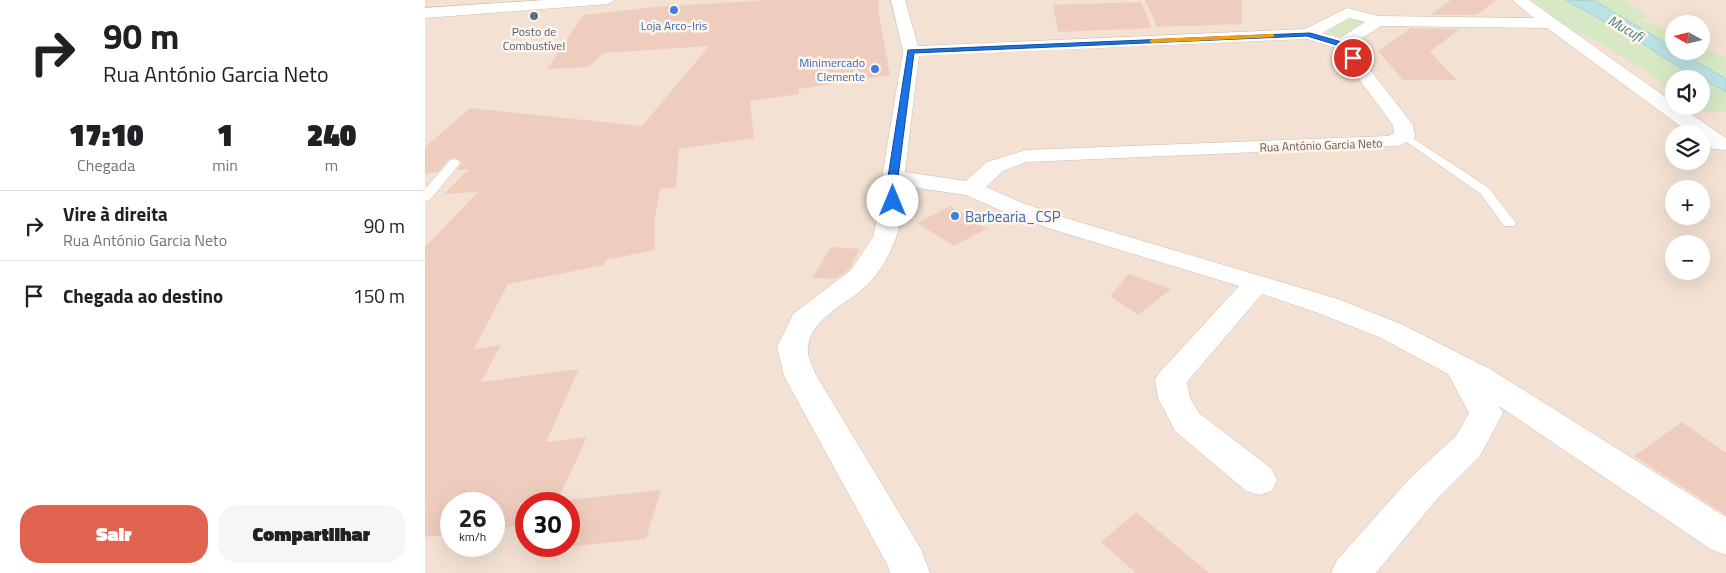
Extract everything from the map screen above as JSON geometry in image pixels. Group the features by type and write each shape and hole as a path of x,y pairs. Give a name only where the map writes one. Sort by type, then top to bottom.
{"street":[{"path":"425,13 608,0"},
{"path":"898,0 911,51 893,177 893,201 886,237 861,276 803,321 792,347 801,376 907,562 910,573"},
{"path":"1519,0 1720,145 1724,144"},
{"path":"1308,34 1347,13 1378,21 1549,23"},
{"path":"911,51 1308,34 1342,44 1378,21"},
{"name":"Rua António Garcia Neto","path":"972,189 986,171 1005,162 1025,156 1391,142 1405,136 1403,125 1342,44"},
{"path":"893,177 972,189 1012,207 1060,224 1257,283 1328,306 1391,330 1458,365 1726,538"},
{"path":"1257,283 1171,380 1174,398 1187,422 1259,480"},
{"path":"1351,573 1425,488 1468,446 1486,412 1458,365"}],"lane":[{"path":"1405,136 1485,191 1509,223"},
{"path":"425,196 454,163"}],"shaded area":[{"path":"425,0 1726,0 1726,573 425,573"}],"green space":[{"path":"1532,0 1566,0 1634,38 1665,57 1665,60 1669,60 1686,70 1665,70 1665,86 1652,75 1594,39 1566,30 1535,8 1537,4"},
{"path":"1594,0 1625,0 1648,17 1639,18 1665,30 1665,43"},
{"path":"1349,18 1366,22 1344,36 1327,34 1328,31"},
{"path":"1710,51 1726,58 1726,79 1693,60 1710,60"},
{"path":"1710,84 1726,92 1726,112 1710,112"}],"water":[{"name":"Mucufi","path":"1566,0 1595,1 1665,43 1665,58 1634,38"},
{"path":"1668,60 1693,60 1726,79 1726,92 1710,83 1710,70 1686,70"}],"building":[{"path":"766,0 879,0 879,14 890,75 799,89 799,94 750,101 754,138 679,149 676,187 660,189 655,219 655,250 605,260 605,265 508,284 474,349 501,345 481,382 579,369 546,442 587,437 562,492 515,492 515,526 505,528 505,492 440,492 440,535 425,537 425,247 478,192 444,194 469,169 457,170 462,162 454,157 449,159 438,172 425,173 425,147 470,108 642,126 709,46 603,53 589,67 547,69 583,15 654,7"},
{"path":"1145,0 1242,0 1242,24 1157,27"},
{"path":"1451,0 1496,0 1476,15 1430,15"},
{"path":"1141,2 1152,28 1058,32 1053,5"},
{"path":"1411,28 1459,29 1430,52 1457,80 1403,80 1378,51"},
{"path":"950,206 987,229 954,246 917,223"},
{"path":"831,247 860,249 849,269 836,279 812,278"},
{"path":"1129,274 1171,289 1138,315 1110,296"},
{"path":"1682,422 1726,453 1726,515 1634,456"},
{"path":"661,490 646,539 580,545 580,499"},
{"path":"1136,512 1209,573 1136,573 1101,542"}],"slow traffic":[{"path":"1152,41 1273,36"}],"place":[{"name":"Loja Arco-Iris","path":"674,10"},
{"name":"Posto de Combustível","path":"534,16"},
{"name":"Minimercado Clemente","path":"875,69"},
{"name":"Barbearia_CSP","path":"955,216"}],"route":[{"path":"893,201 893,177 911,51 1308,34 1342,44 1353,58"}]}
